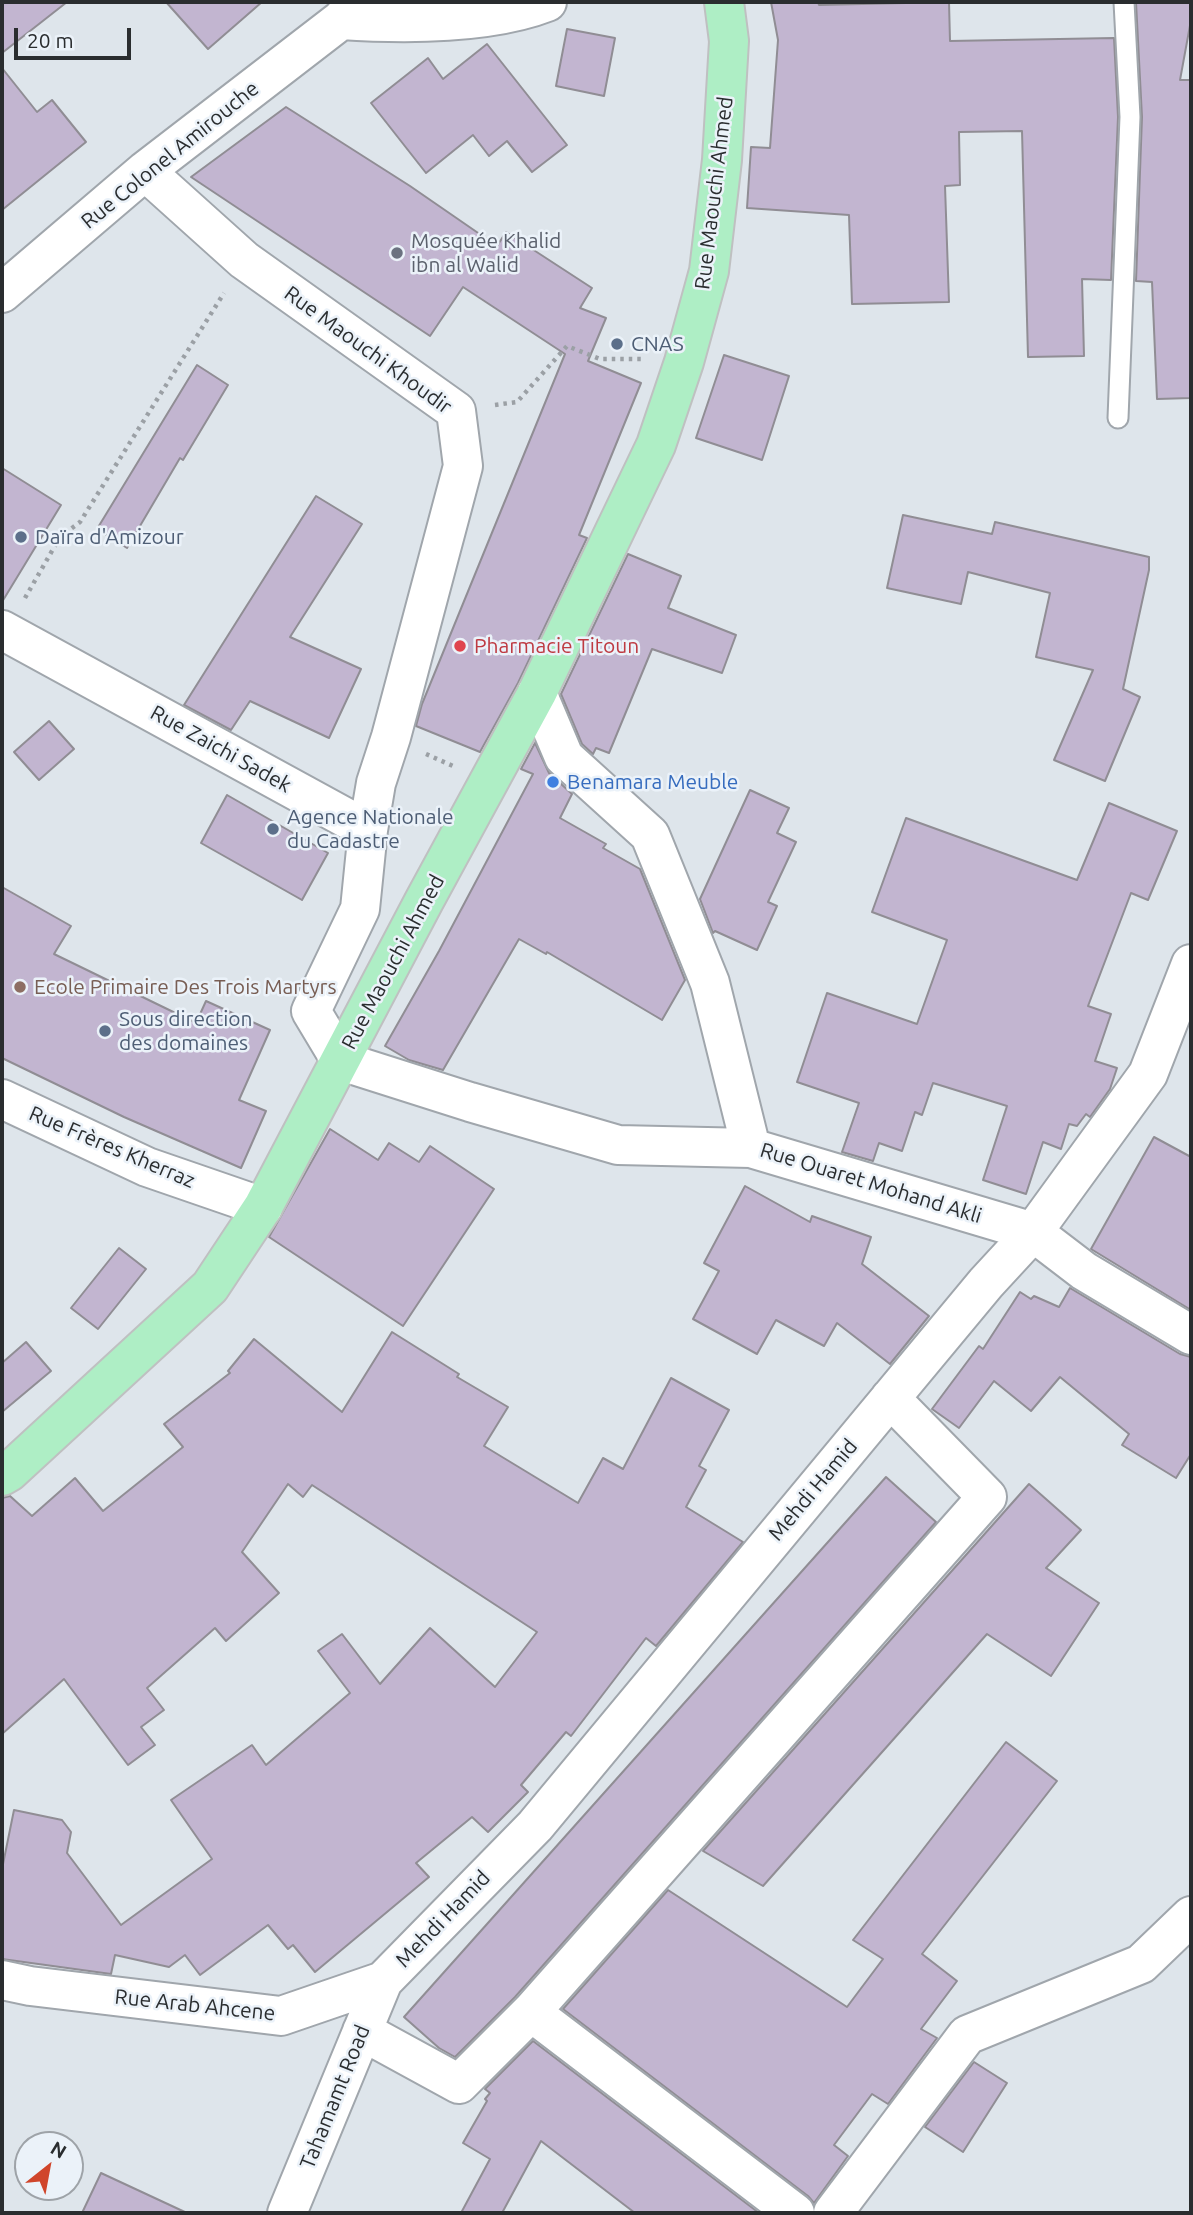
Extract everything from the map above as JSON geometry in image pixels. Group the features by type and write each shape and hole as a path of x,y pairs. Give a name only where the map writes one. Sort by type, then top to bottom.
{"main road":[{"name":"Rue Maouchi Ahmed","path":"2,1476 211,1287 263,1207 537,694 656,445 684,362 709,271 718,197 729,41 724,2"}],"street":[{"name":"Rue Colonel Amirouche","path":"2,293 145,171 349,11 400,24 491,16 547,2"},
{"name":"Rue Maouchi Khoudir","path":"145,171 244,260 456,411 463,466 391,737 376,783 368,830"},
{"name":"Rue Zaichi Sadek","path":"4,631 368,830"},
{"path":"537,694 564,757 650,835 710,983 751,1148"},
{"path":"341,1061 311,1011 360,909 368,830"},
{"name":"Mehdi Hamid","path":"383,1980 535,1826 986,1283 1033,1232 1148,1074 1191,964"},
{"name":"Rue Ouaret Mohand Akli","path":"341,1061 618,1145 751,1148 1033,1232"},
{"name":"Rue Frères Kherraz","path":"2,1099 147,1167 263,1207"},
{"path":"1033,1232 1084,1271 1191,1335"},
{"path":"362,2031 459,2084 531,2011 987,1497 890,1398"},
{"path":"833,2213 967,2035 1141,1964 1191,1916"},
{"name":"Rue Arab Ahcene","path":"2,1980 281,2017 383,1980"},
{"name":"Tahamamt Road","path":"286,2213 383,1980"},
{"path":"531,2011 795,2213"}],"lane":[{"path":"1118,418 1130,117 1124,2"}],"path":[{"path":"4,631 60,537 80,522 244,260"},
{"path":"456,411 517,402 567,346 600,359 684,362"},
{"path":"391,737 488,782"}],"building":[{"path":"2,2 67,2 2,53"},
{"path":"166,2 262,2 208,49"},
{"path":"771,2 818,2 819,5 949,2 950,41 1114,38 1118,117 1111,280 1082,279 1084,356 1028,357 1022,131 959,132 960,185 945,186 949,302 852,304 849,215 747,208 751,147 770,148 778,40"},
{"path":"1136,2 1191,2 1191,20 1180,80 1191,80 1191,398 1157,399 1152,282 1136,281 1142,117"},
{"path":"567,29 615,38 604,96 556,86"},
{"path":"487,44 567,145 532,172 507,141 489,156 473,135 426,173 371,103 428,58 443,79"},
{"path":"2,68 37,112 52,100 86,142 2,210"},
{"path":"286,107 410,186 497,246 506,232 592,288 580,308 606,318 588,361 641,383 579,535 587,538 518,683 480,752 416,726 422,704 565,354 463,287 430,336 191,177"},
{"path":"724,355 789,376 762,460 696,438"},
{"path":"197,365 228,385 183,460 180,458 127,548 97,529"},
{"name":"Daïra d'Amizour","path":"2,468 61,505 2,602"},
{"path":"316,496 362,524 290,637 361,669 329,738 250,701 231,730 184,705"},
{"path":"903,515 992,534 995,522 1149,557 1149,570 1123,689 1140,697 1105,781 1054,760 1093,670 1036,657 1050,593 968,572 961,604 887,588"},
{"path":"628,554 681,576 668,608 736,635 722,673 652,649 609,753 596,748 593,754 582,744 561,694"},
{"path":"49,721 74,749 39,780 14,752"},
{"path":"535,743 549,773 572,794 560,818 606,844 603,848 640,869 685,980 662,1020 547,952 546,954 519,939 443,1070 409,1060 385,1046 533,774 521,769"},
{"path":"750,790 789,808 777,833 796,842 768,902 777,906 757,950 715,931 713,933 700,899"},
{"path":"227,795 328,853 302,900 201,843"},
{"path":"1109,803 1177,831 1148,900 1131,893 1088,1006 1111,1014 1095,1061 1117,1068 1110,1089 1090,1117 1086,1114 1077,1126 1069,1124 1061,1149 1043,1142 1026,1194 983,1180 1007,1106 933,1083 922,1115 915,1112 902,1151 879,1143 873,1161 842,1152 859,1103 797,1082 827,993 917,1024 947,940 872,912 906,818 1077,880"},
{"path":"2,887 71,926 54,954 196,1023 206,1001 270,1030 239,1100 266,1111 241,1168 124,1117 2,1058"},
{"path":"330,1129 378,1160 389,1143 419,1162 430,1146 494,1189 403,1326 269,1237"},
{"path":"1154,1137 1191,1157 1191,1310 1091,1249"},
{"path":"745,1186 810,1222 812,1216 871,1237 862,1264 929,1316 890,1364 837,1323 824,1346 776,1320 757,1354 693,1319 719,1271 704,1263"},
{"path":"119,1248 146,1269 98,1329 71,1308"},
{"path":"1070,1288 1180,1354 1191,1357 1191,1454 1176,1478 1122,1445 1129,1434 1060,1377 1031,1411 994,1381 959,1428 932,1409 979,1346 983,1349 1020,1292 1031,1299 1034,1296 1059,1307"},
{"path":"392,1332 459,1374 457,1377 508,1407 484,1446 578,1503 603,1458 623,1469 671,1378 729,1410 699,1466 706,1470 686,1507 743,1542 656,1646 646,1638 571,1736 566,1732 521,1785 528,1792 488,1832 472,1817 416,1863 429,1877 315,1972 293,1945 288,1949 268,1925 200,1975 185,1955 169,1967 115,1955 111,1974 2,1959 2,1869 14,1810 62,1820 71,1832 67,1853 121,1925 212,1859 171,1800 252,1745 266,1765 350,1693 318,1651 342,1634 380,1684 430,1628 495,1687 537,1632 312,1485 303,1497 288,1484 242,1552 279,1593 226,1641 215,1628 147,1688 164,1710 141,1727 155,1745 128,1765 64,1679 2,1734 2,1498 10,1496 32,1516 75,1478 103,1511 183,1447 164,1424 230,1373 228,1371 254,1339 342,1412"},
{"path":"26,1342 51,1371 2,1412 2,1363"},
{"path":"886,1477 936,1522 515,1997 455,2057 439,2048 404,2017"},
{"path":"1029,1484 1081,1530 1046,1568 1099,1603 1051,1676 987,1634 763,1886 703,1851"},
{"path":"1006,1742 1057,1781 922,1954 957,1981 921,2029 937,2038 888,2104 872,2094 834,2145 848,2156 814,2203 563,2009 668,1890 847,2007 883,1959 853,1940"},
{"path":"533,2041 759,2213 635,2213 541,2141 502,2213 461,2213 490,2159 463,2143 487,2101 485,2099 490,2093 485,2089"},
{"path":"974,2062 1007,2083 963,2152 925,2127"},
{"path":"101,2173 187,2213 82,2213"}],"place":[{"name":"Mosquée Khalid ibn al Walid","path":"397,253"},
{"name":"CNAS","path":"617,344"},
{"name":"Daïra d'Amizour","path":"21,537"},
{"name":"Pharmacie Titoun","path":"460,646"},
{"name":"Benamara Meuble","path":"553,782"},
{"name":"Agence Nationale du Cadastre","path":"273,829"},
{"name":"Ecole Primaire Des Trois Martyrs","path":"20,987"},
{"name":"Sous direction des domaines","path":"105,1031"}]}
